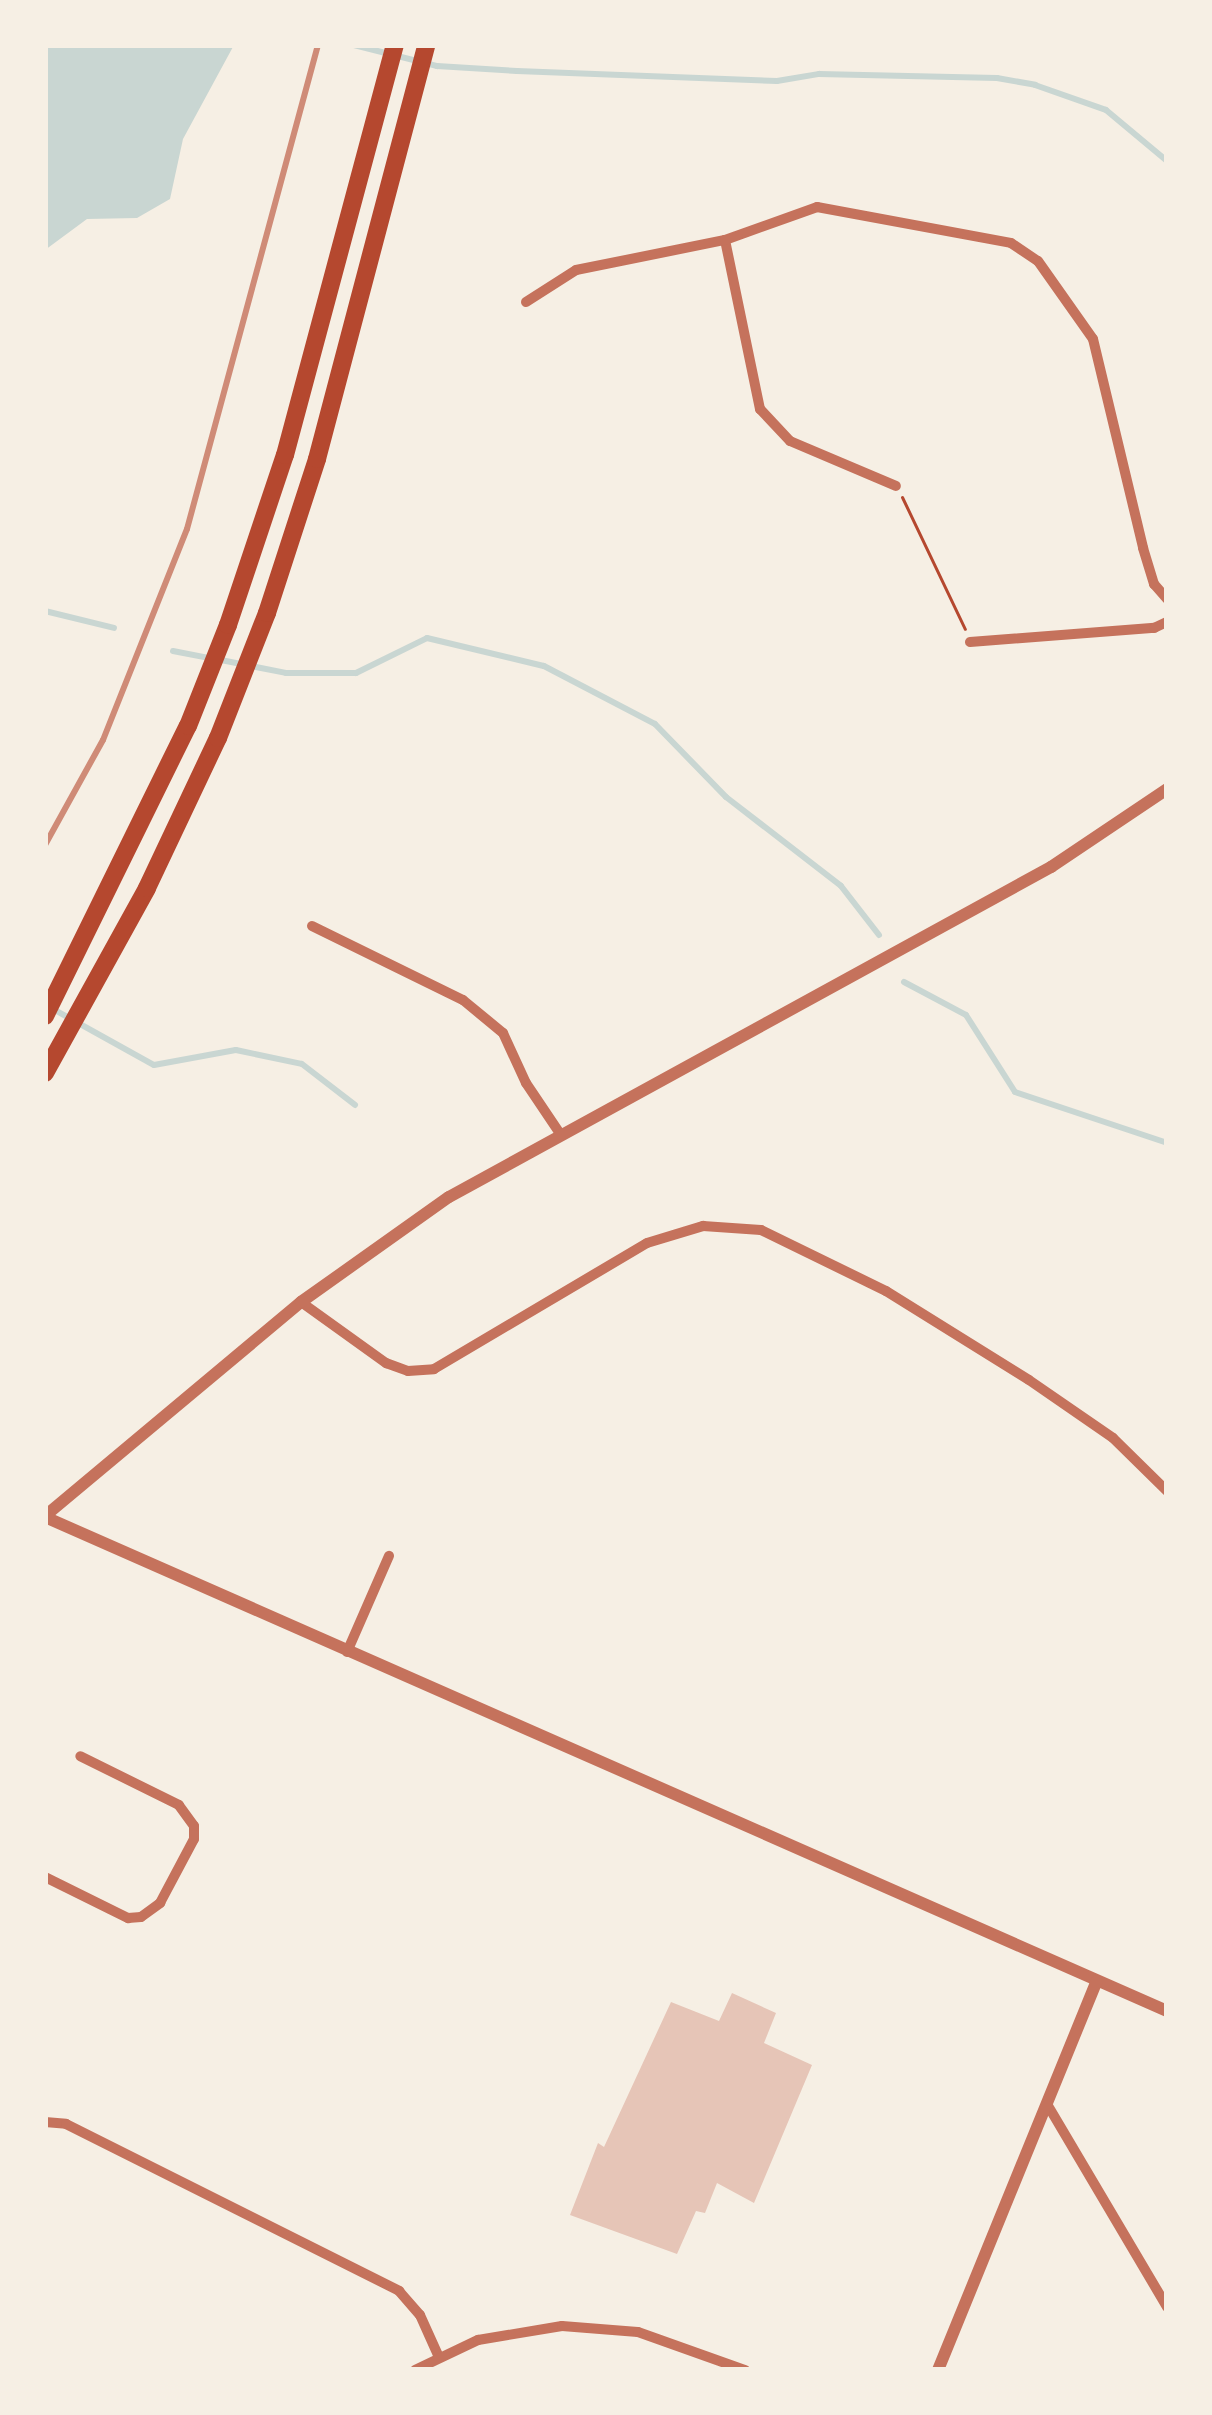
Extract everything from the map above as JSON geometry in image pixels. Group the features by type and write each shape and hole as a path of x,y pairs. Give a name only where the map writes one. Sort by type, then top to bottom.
{"highway":[{"path":"45,1016 188,726 236,601 285,455 395,45"},
{"path":"45,1073 89,998 218,738 267,614 317,459 427,45"}],"street":[{"path":"526,302 576,270 725,240 818,207 1011,243 1038,261 1093,339 1143,548 1154,584 1167,599"},
{"path":"725,240 760,409 790,441 896,486"},
{"path":"970,642 1154,628 1167,622"},
{"path":"1167,789 1051,867 449,1198 301,1301 45,1516 1167,2011"},
{"path":"312,926 463,1000 503,1033 526,1083 561,1136"},
{"path":"301,1301 386,1363 408,1371 434,1369 647,1243 703,1226 760,1231 886,1291 1029,1380 1113,1438 1167,1491"},
{"path":"347,1652 389,1556"},
{"path":"45,1877 128,1918 141,1917 160,1903 194,1839 194,1826 178,1805 80,1756"},
{"path":"938,2370 1097,1981"},
{"path":"1047,2104 1167,2307"},
{"path":"45,2122 66,2124 399,2291 420,2315 438,2355"},
{"path":"415,2370 438,2355 518,2330 602,2327 638,2332 746,2370"}],"path":[{"path":"896,486 970,642"}],"shaded area":[{"path":"45,45 234,45 183,139 170,199 137,218 87,219 45,250"}],"building":[{"path":"732,1993 776,2013 764,2043 812,2065 754,2203 717,2183 705,2213 696,2211 677,2254 570,2215 598,2143 604,2147 671,2002 719,2021"}],"waterway":[{"path":"354,45 437,66 517,71 777,81 819,74 997,78 1035,85 1106,110 1167,161"},
{"path":"45,611 114,628"},
{"path":"221,660 286,673 356,673 427,638 544,666 655,724 726,797 841,886 879,935"},
{"path":"173,651 208,658"},
{"path":"904,982 966,1015 1015,1092 1167,1143"},
{"path":"53,1009 154,1065 236,1050 302,1064 355,1105"}],"railway":[{"path":"45,845 103,740 187,529 318,45"}]}
